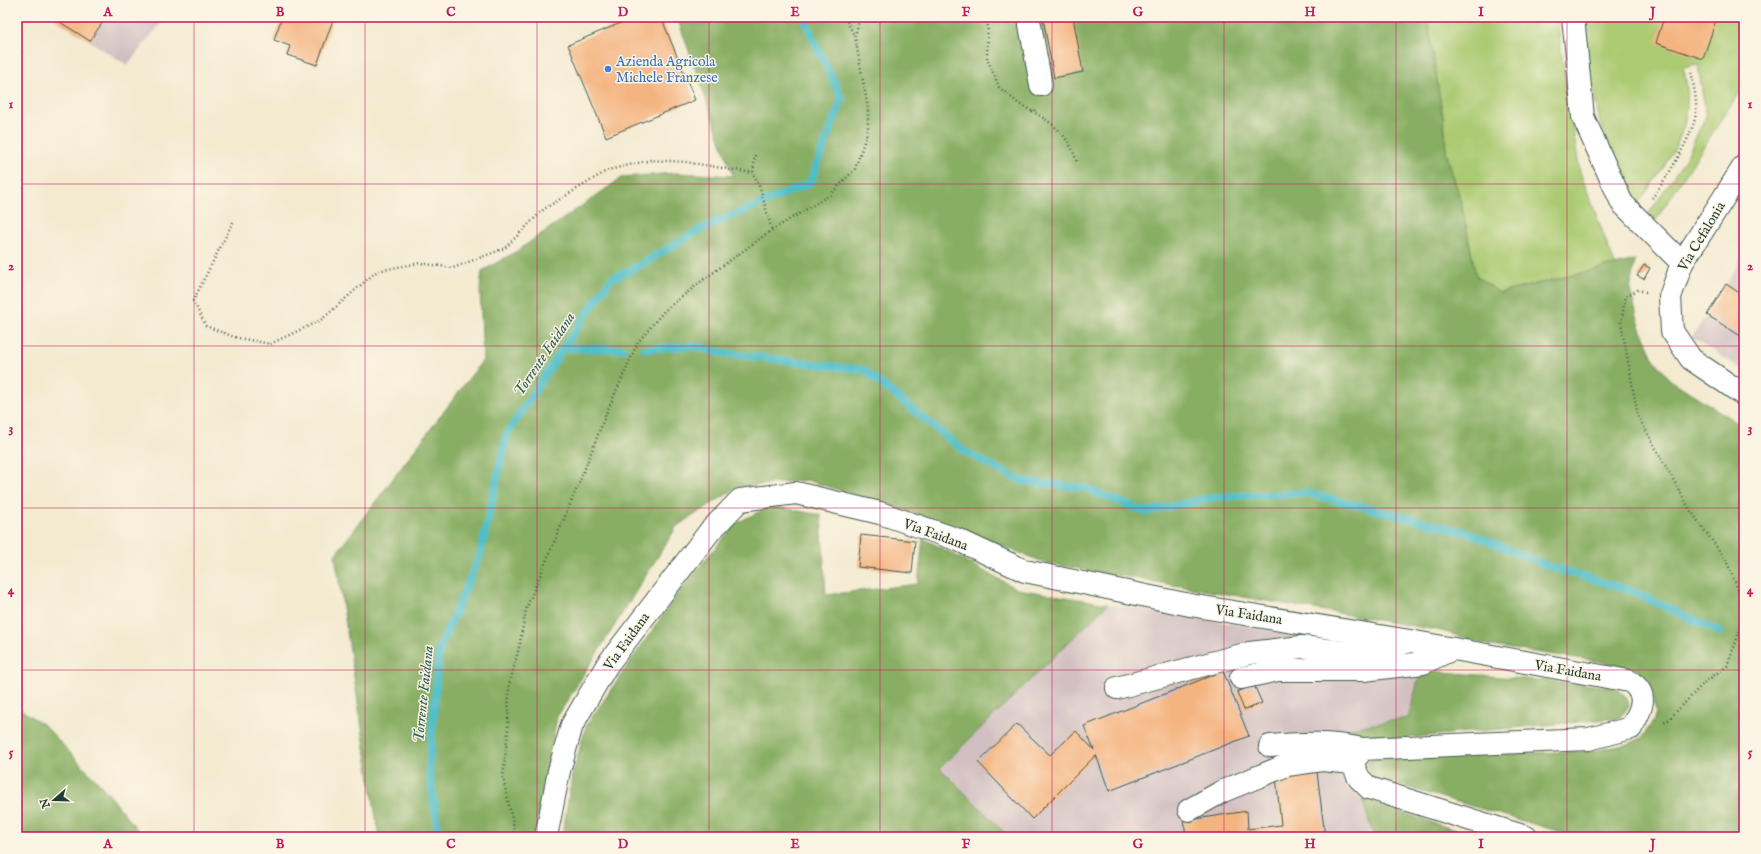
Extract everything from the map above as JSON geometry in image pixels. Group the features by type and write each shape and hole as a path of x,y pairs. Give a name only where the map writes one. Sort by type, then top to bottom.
{"street":[{"path":"1572,17 1583,117 1622,202 1682,263"},
{"path":"1030,25 1041,85"},
{"name":"Via Cefalonia","path":"1744,166 1682,263 1670,297 1672,330 1691,359 1744,395"},
{"name":"Via Faidana","path":"546,837 559,771 572,725 607,665 710,531 740,500 796,493 888,516 956,539 1025,571 1190,605 1410,640 1629,681 1636,685 1643,701 1639,714 1631,728"},
{"path":"1117,688 1249,653 1302,647 1352,652 1376,652 1410,640"},
{"path":"1241,678 1278,670 1364,670 1423,663 1453,649"},
{"path":"1189,810 1223,792 1287,765 1358,756 1589,739 1631,728"},
{"path":"1270,746 1307,743 1335,744 1358,756"},
{"path":"1358,756 1359,778 1370,788 1526,837"}],"path":[{"path":"516,837 503,778 508,729 509,686 519,648 526,609 582,476 606,414 638,342 664,311 703,280 772,230 830,195 855,169 868,130 868,108 855,37 844,17"},
{"path":"855,37 860,17"},
{"path":"988,17 987,58 999,87 1019,104 1049,120 1058,129 1073,150 1077,163"},
{"path":"1637,217 1656,193 1675,162 1690,130 1696,112 1691,71"},
{"path":"1032,111 1041,108 1045,101 1041,85"},
{"path":"755,155 753,173 760,188 767,217 772,230"},
{"path":"233,222 193,301 206,326 234,337 270,344 321,320 377,271 420,263 453,268 505,248 544,209 608,170 652,160 686,162 753,173"},
{"path":"1631,728 1646,729 1655,727 1668,720 1705,682 1727,666 1738,636 1744,604 1726,560 1690,510 1638,416 1621,322 1626,296 1638,290"}],"shaded area":[{"path":"52,17 166,17 127,65"},
{"path":"1744,253 1744,371 1692,337 1726,285"},
{"path":"1108,604 1405,651 1425,657 1408,718 1364,725 1346,730 1335,744 1340,777 1362,799 1374,837 1009,837 940,768"}],"green space":[{"path":"677,17 1427,17 1445,131 1446,152 1461,202 1476,276 1500,293 1635,260 1630,290 1639,323 1652,356 1669,379 1744,427 1744,837 1578,837 1375,778 1368,771 1367,762 1378,758 1593,751 1629,744 1641,738 1653,722 1656,712 1653,694 1649,684 1638,669 1584,659 1491,646 1442,631 1046,563 926,517 807,480 738,487 677,526 557,717 534,837 379,837 335,555 483,360 480,289 482,271 517,251 623,177 676,173 733,176"},
{"path":"1427,17 1557,17 1566,89 1580,172 1615,265 1499,293 1476,276 1461,202 1446,152 1445,131"},
{"path":"1580,17 1744,17 1744,85 1655,221 1648,215 1686,158 1706,116 1698,64 1683,67 1687,88 1687,107 1684,125 1670,157 1637,205 1624,192 1601,126 1591,82"},
{"path":"770,506 821,515 826,595 918,584 923,538 1017,589 1108,604 940,768 1009,837 562,837 572,776 586,726 678,593 735,524"},
{"path":"1421,670 1616,687 1628,700 1629,705 1619,718 1362,742 1350,728 1408,718"},
{"path":"17,707 45,726 108,793 143,837 17,837"},
{"path":"1363,799 1475,837 1374,837"}],"building":[{"path":"52,17 106,17 90,41"},
{"path":"282,17 334,17 317,65 287,55 290,46 274,40"},
{"path":"635,17 661,17 695,100 606,137 568,45"},
{"path":"1073,17 1083,72 1054,78 1043,18"},
{"path":"1664,17 1717,17 1703,59 1656,43"},
{"path":"17,49 22,52 17,59"},
{"path":"1644,265 1650,268 1644,279 1637,276"},
{"path":"1726,284 1744,296 1744,338 1707,315"},
{"path":"861,535 915,541 912,573 858,567"},
{"path":"1223,671 1249,736 1109,791 1096,755 1032,819 978,762 1017,724 1050,755 1076,731 1094,750 1084,726"},
{"path":"1254,685 1262,703 1244,710 1237,692"},
{"path":"1317,772 1325,837 1187,837 1183,821 1247,811 1248,829 1281,825 1276,776"}],"waterway":[{"name":"Torrente Faidana","path":"439,837 429,769 439,650 480,555 507,434 563,348 611,279 635,268 703,228 810,183 842,99 803,17"},
{"path":"645,349 694,346 722,353 864,370 964,451 1021,481 1085,488 1145,512 1214,497 1306,493 1469,533 1545,565 1629,590 1720,632"},
{"path":"563,348 623,349"}],"place":[{"name":"Azienda Agricola Michele Franzese","path":"608,69"}]}
